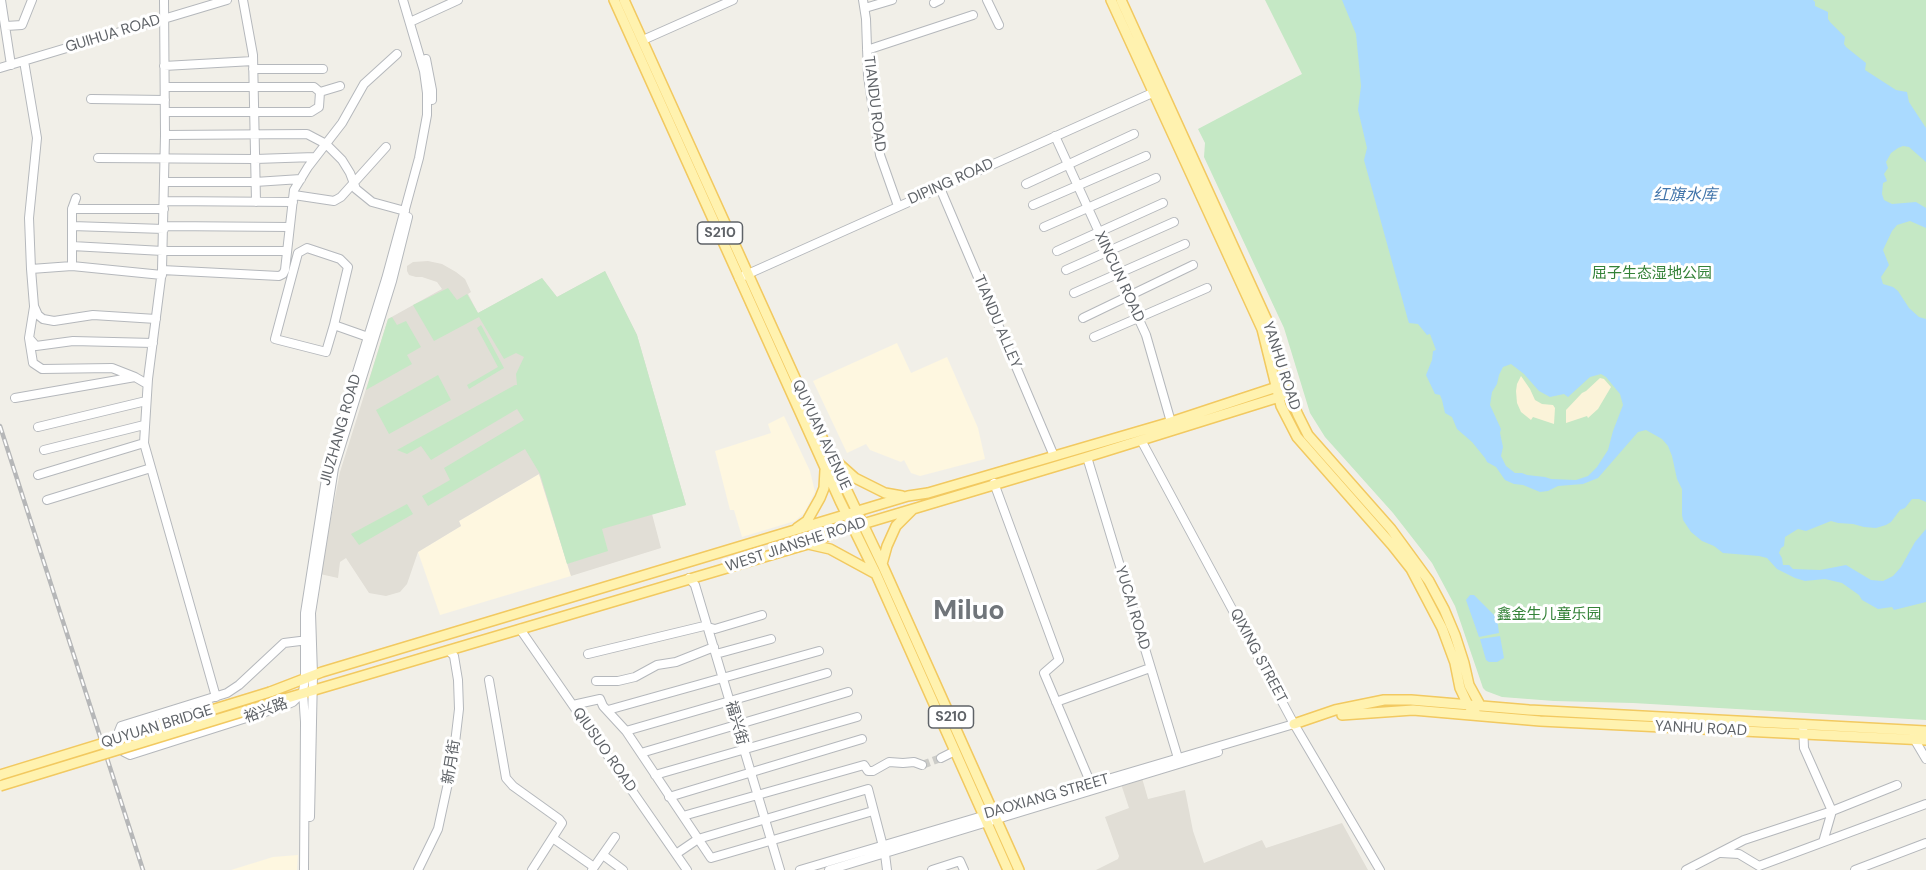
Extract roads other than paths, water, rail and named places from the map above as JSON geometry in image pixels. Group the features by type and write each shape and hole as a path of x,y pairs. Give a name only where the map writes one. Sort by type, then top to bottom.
{"main road":[{"name":"QUYUAN AVENUE","path":"614,0 857,512 858,525 876,574 955,751 1019,870"},
{"name":"QUYUAN AVENUE","path":"624,0 825,467 847,515 858,525 882,564 990,817 1008,870"},
{"name":"YANHU ROAD","path":"1111,0 1262,329 1281,406 1298,437 1411,569 1442,628 1455,663 1460,688 1468,705 1477,716"},
{"name":"YANHU ROAD","path":"1121,0 1270,327 1287,389 1308,435 1391,529 1429,581 1455,635 1469,685 1480,705"},
{"name":"WEST JIANSHE ROAD","path":"309,676 908,496 928,493 1287,389"},
{"name":"WEST JIANSHE ROAD","path":"307,692 808,543 994,483 1087,457 1276,392"},
{"path":"830,455 855,478 885,493 908,496"},
{"path":"793,531 807,521 818,503 824,488 825,467"},
{"path":"882,564 896,526 912,510"},
{"path":"808,543 830,549 876,574"},
{"name":"QUYUAN BRIDGE","path":"0,775 270,692 309,676"},
{"path":"1440,702 1453,696 1460,688"},
{"name":"QUYUAN BRIDGE","path":"0,786 307,692"},
{"name":"YANHU ROAD","path":"1295,726 1335,710 1384,700 1912,735 1926,740"},
{"name":"YANHU ROAD","path":"1295,726 1359,712 1413,710 1540,722 1803,729"},
{"name":"YANHU ROAD","path":"1912,735 1926,731"}],"street":[{"path":"1,0 11,65"},
{"path":"6,26 22,25 32,0"},
{"path":"164,0 163,251 147,384 144,443 216,697 239,685 284,643 308,640"},
{"name":"GUIHUA ROAD","path":"0,68 227,0"},
{"path":"243,0 253,65 256,202"},
{"name":"JIUZHANG ROAD","path":"308,640 334,468 392,281 429,136 432,90 429,69 403,0"},
{"name":"JIUZHANG ROAD","path":"304,870 305,722 309,676 308,640 304,614 328,466 405,212 427,116 424,71 408,0"},
{"path":"412,21 458,0"},
{"path":"643,40 733,0"},
{"path":"864,4 892,0"},
{"path":"987,0 999,26"},
{"name":"TIANDU ROAD","path":"864,4 868,76 879,154 898,206"},
{"path":"867,50 973,15"},
{"path":"31,269 72,266 162,273 279,276 285,270 293,199 301,179 342,123 364,84 397,54"},
{"path":"24,61 37,138 29,218 34,306 29,338 33,363 42,369 112,368 147,384"},
{"path":"164,66 253,65 323,69"},
{"path":"320,92 340,86"},
{"path":"165,87 314,87 320,92"},
{"name":"DIPING ROAD","path":"743,276 1163,88"},
{"path":"165,112 311,112 318,107 320,92"},
{"path":"91,99 165,100"},
{"path":"165,135 307,134 326,144 347,166 356,189 376,205 405,212"},
{"path":"1026,184 1134,135"},
{"name":"XINCUN ROAD","path":"1055,136 1146,335 1171,422"},
{"path":"72,209 293,199 334,201 386,147"},
{"path":"1033,205 1146,156"},
{"path":"98,158 315,157"},
{"path":"1044,227 1156,178"},
{"path":"164,182 255,182 301,179"},
{"name":"TIANDU ALLEY","path":"940,188 1054,456"},
{"path":"72,266 72,209 76,198"},
{"path":"1057,251 1163,203"},
{"path":"1066,270 1174,222"},
{"path":"72,226 289,227"},
{"path":"1074,292 1185,243"},
{"path":"72,246 163,251 287,251"},
{"path":"307,248 340,259 348,267 334,325 326,352 275,339 298,253 307,248"},
{"path":"1083,318 1193,265"},
{"path":"1095,337 1207,288"},
{"path":"34,306 38,315 43,319 54,321 93,315 156,319"},
{"path":"334,325 368,337"},
{"path":"29,338 36,346 73,341 153,343"},
{"path":"15,398 135,377"},
{"path":"38,427 146,401"},
{"path":"44,450 144,425"},
{"path":"1298,437 1308,435"},
{"name":"QIXING STREET","path":"1141,440 1295,726 1380,870"},
{"path":"38,475 144,443"},
{"name":"YUCAI ROAD","path":"1087,457 1178,758"},
{"path":"47,500 151,468"},
{"path":"994,483 1059,660 1044,673 1091,784"},
{"name":"福兴街","path":"689,578 695,585 708,626 780,870"},
{"path":"588,654 704,626 715,629 762,615"},
{"name":"QIUSUO ROAD","path":"520,629 687,870"},
{"path":"596,681 618,681 635,677 657,665 676,663 715,650 771,639"},
{"name":"新月街","path":"418,870 438,829 453,760 459,689 455,662 449,651"},
{"path":"608,710 819,651"},
{"path":"1056,702 1150,668"},
{"path":"626,731 827,673"},
{"path":"489,680 506,778 513,786 562,823 534,869"},
{"name":"JIUZHANG ROAD","path":"307,692 309,870"},
{"name":"裕兴路","path":"216,697 122,726 119,731 124,752 130,755 284,706 307,692"},
{"path":"641,753 848,692"},
{"path":"573,705 600,699 603,706 626,731 711,858 873,811"},
{"path":"655,775 857,717"},
{"path":"990,817 1295,726"},
{"name":"DAOXIANG STREET","path":"800,870 884,850 1091,784 1295,726"},
{"path":"1803,729 1804,748 1832,810 1823,842"},
{"path":"1912,735 1926,759"},
{"path":"669,797 862,739"},
{"path":"941,758 955,751"},
{"path":"683,816 864,765 868,771 873,771 889,762 914,762 922,765"},
{"path":"1686,870 1744,840 1897,785"},
{"path":"676,854 698,839 868,789 887,870"},
{"path":"1719,853 1739,854 1759,868 1926,804"},
{"path":"554,838 593,869 615,837"},
{"path":"1855,870 1926,843"},
{"path":"829,870 884,850"},
{"path":"603,855 623,870"},
{"path":"932,870 960,861 964,870"}],"water":[{"name":"红旗水库","path":"1342,0 1813,0 1815,6 1828,12 1830,22 1845,37 1846,47 1866,63 1865,70 1896,90 1907,92 1909,102 1926,128 1926,162 1909,147 1903,146 1891,153 1886,162 1888,168 1884,174 1887,181 1883,183 1882,194 1884,200 1892,204 1916,202 1926,208 1926,228 1910,221 1897,225 1883,250 1889,265 1881,277 1883,284 1898,291 1909,308 1919,317 1926,319 1926,502 1912,499 1891,522 1876,528 1831,521 1806,531 1798,529 1785,537 1784,546 1779,553 1783,565 1789,565 1793,569 1820,570 1846,565 1871,580 1883,581 1893,576 1901,567 1915,542 1926,529 1926,602 1894,610 1892,607 1878,609 1862,600 1859,595 1842,583 1825,579 1805,581 1795,578 1777,569 1767,558 1723,553 1702,541 1691,532 1683,520 1682,489 1668,446 1662,439 1646,430 1638,432 1598,478 1583,484 1558,486 1540,492 1505,480 1496,467 1487,462 1472,442 1457,429 1452,417 1445,413 1440,395 1435,394 1426,375 1433,351 1436,350 1430,334 1427,335 1418,324 1409,323 1364,160 1367,148 1358,110 1361,86 1356,34","holes":["1511,364 1524,374 1539,391 1550,397 1564,394 1568,397 1590,377 1601,374 1620,394 1623,405 1608,450 1588,476 1576,480 1551,479 1515,473 1506,466 1501,456 1503,447 1501,429 1490,405 1492,392 1503,367"]},
{"path":"1470,595 1474,595 1497,618 1499,633 1479,637 1466,600"},
{"path":"1500,636 1504,658 1497,662 1489,662 1486,660 1480,639"}],"tunnel":[{"path":"922,765 941,758"}],"railway":[{"path":"0,426 143,870"}],"district":[{"name":"Miluo","path":"969,612"}],"park label":[{"name":"屈子生态湿地公园","path":"1652,274"},
{"name":"鑫金生儿童乐园","path":"1549,615"}]}
